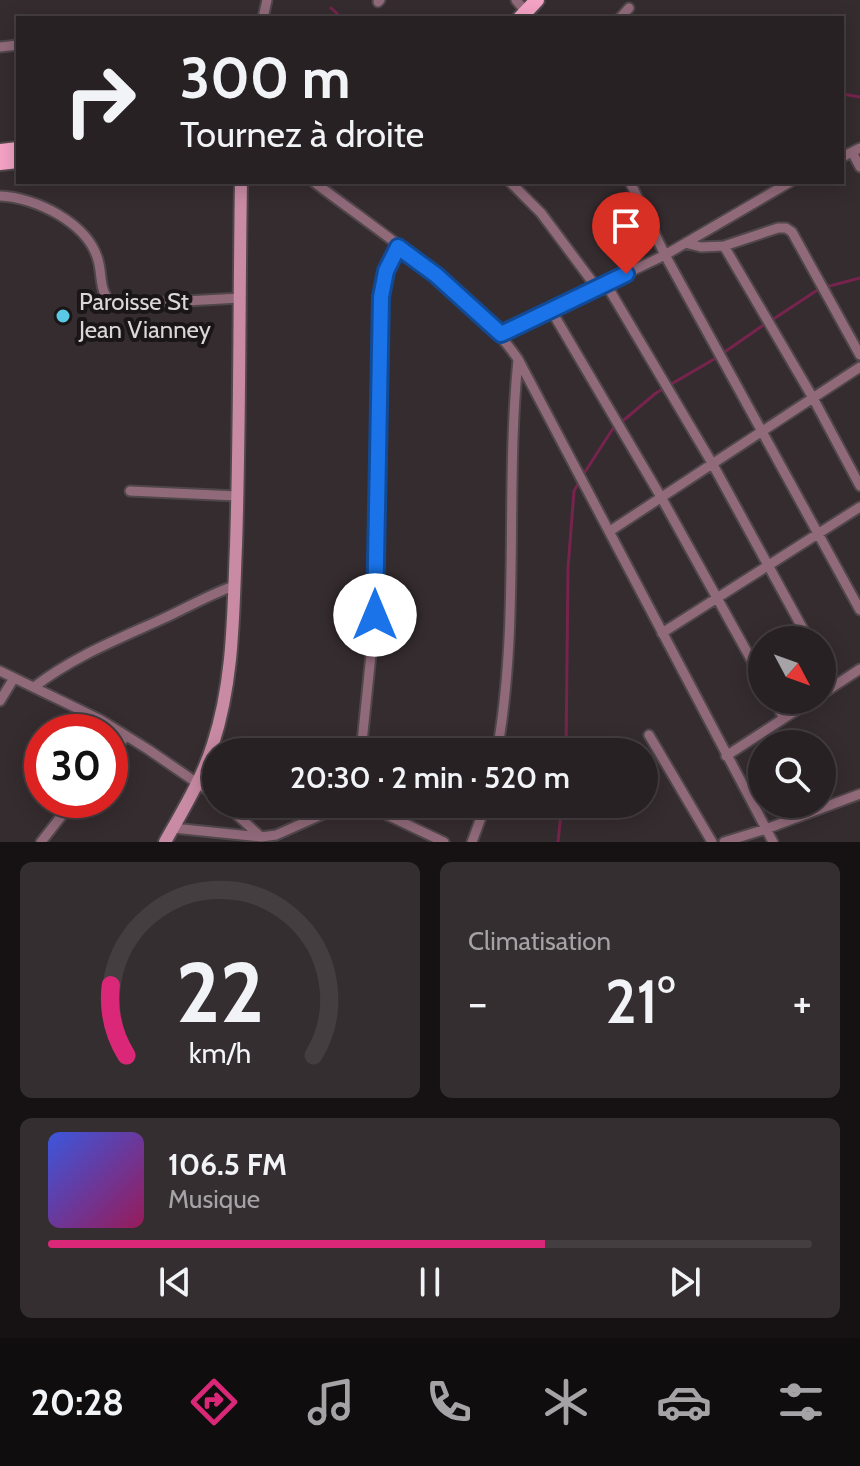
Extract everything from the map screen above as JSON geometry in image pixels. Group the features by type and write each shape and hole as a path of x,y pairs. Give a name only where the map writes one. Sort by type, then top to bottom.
{"main road":[{"path":"526,16 537,0"},
{"path":"165,842 198,784 213,744 225,694 234,623 241,184"}],"street":[{"path":"516,0 526,16"},
{"path":"622,16 629,8"},
{"path":"851,152 860,167"},
{"path":"317,184 436,275 501,334 518,359 773,842"},
{"path":"512,184 541,213 602,286 712,463 801,626"},
{"path":"631,184 665,255 860,610"},
{"path":"501,334 665,255 787,184"},
{"path":"0,196 20,197 71,222 86,235 98,259 105,295 114,305 240,298"},
{"path":"685,243 701,247 724,246 786,228 792,232 860,355"},
{"path":"724,246 813,398 860,486"},
{"path":"362,738 375,615 381,297 386,271 398,247"},
{"path":"551,310 748,653"},
{"path":"498,738 508,645 511,465 518,359"},
{"path":"610,531 860,367"},
{"path":"130,491 237,496"},
{"path":"662,633 860,507"},
{"path":"34,687 86,653 234,586"},
{"path":"836,685 860,669"},
{"path":"0,671 85,714"},
{"path":"0,701 14,678"},
{"path":"782,714 784,718"},
{"path":"726,756 790,714"},
{"path":"649,735 712,842"},
{"path":"128,737 202,787"},
{"path":"724,842 860,794"},
{"path":"41,842 60,818"},
{"path":"240,818 261,837"},
{"path":"173,828 261,837 276,835 314,818"},
{"path":"393,818 444,842"},
{"path":"472,842 481,818"}],"waterway":[{"path":"331,8 340,16"},
{"path":"844,94 860,97"},
{"path":"826,287 860,278"},
{"path":"772,320 819,289"},
{"path":"583,475 612,430 656,393 716,358 765,324"},
{"path":"566,738 568,568 574,491 579,482"},
{"path":"558,842 561,818"}],"place":[{"name":"Paroisse St Jean Vianney","path":"63,316"}],"route":[{"path":"375,615 381,297 386,271 398,247 436,275 501,334 626,274"}]}
